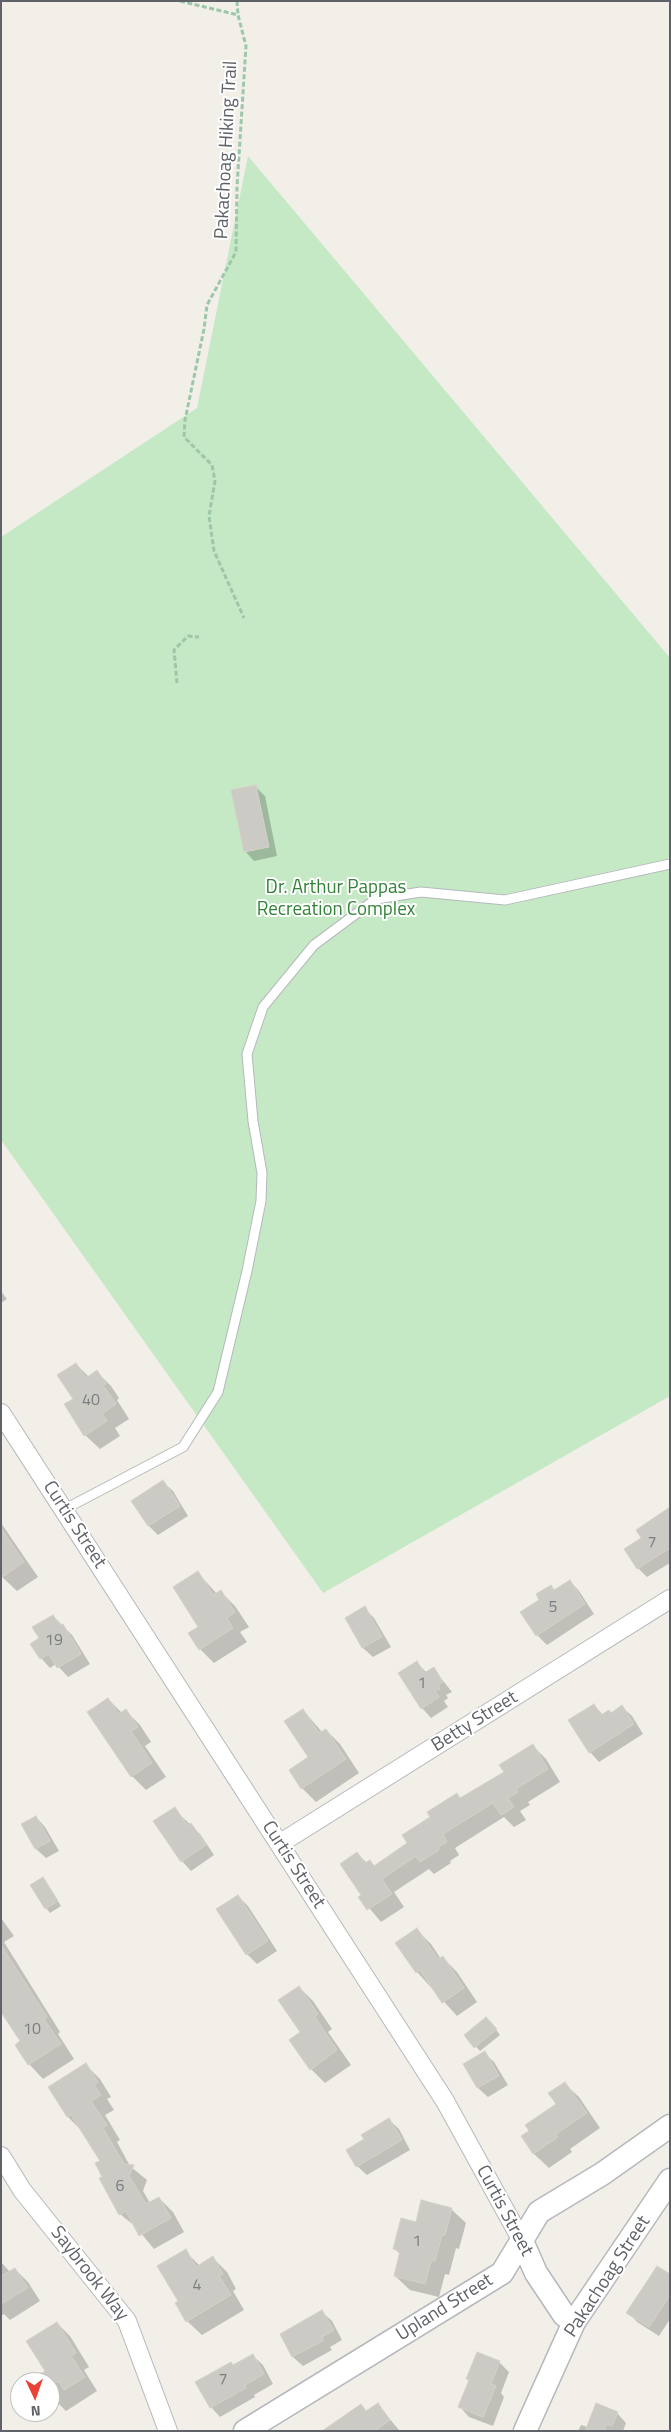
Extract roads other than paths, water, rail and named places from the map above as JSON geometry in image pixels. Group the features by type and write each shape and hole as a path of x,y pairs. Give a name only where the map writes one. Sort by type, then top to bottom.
{"street":[{"name":"Curtis Street","path":"1,1413 445,2101 522,2241 536,2273 564,2315 574,2322"},
{"name":"Betty Street","path":"279,1844 668,1601"},
{"name":"Upland Street","path":"245,2431 502,2273 539,2212 602,2174 670,2126"},
{"name":"Saybrook Way","path":"1,2156 22,2190 127,2321 168,2431"},
{"name":"Pakachoag Street","path":"525,2431 574,2322 670,2180"}],"lane":[{"path":"63,1510 183,1447 218,1392 248,1271 261,1201 262,1173 253,1121 247,1054 263,1006 314,945 376,899 421,892 505,900 670,864"}],"park label":[{"name":"Dr. Arthur Pappas Recreation Complex","path":"336,899"}]}
